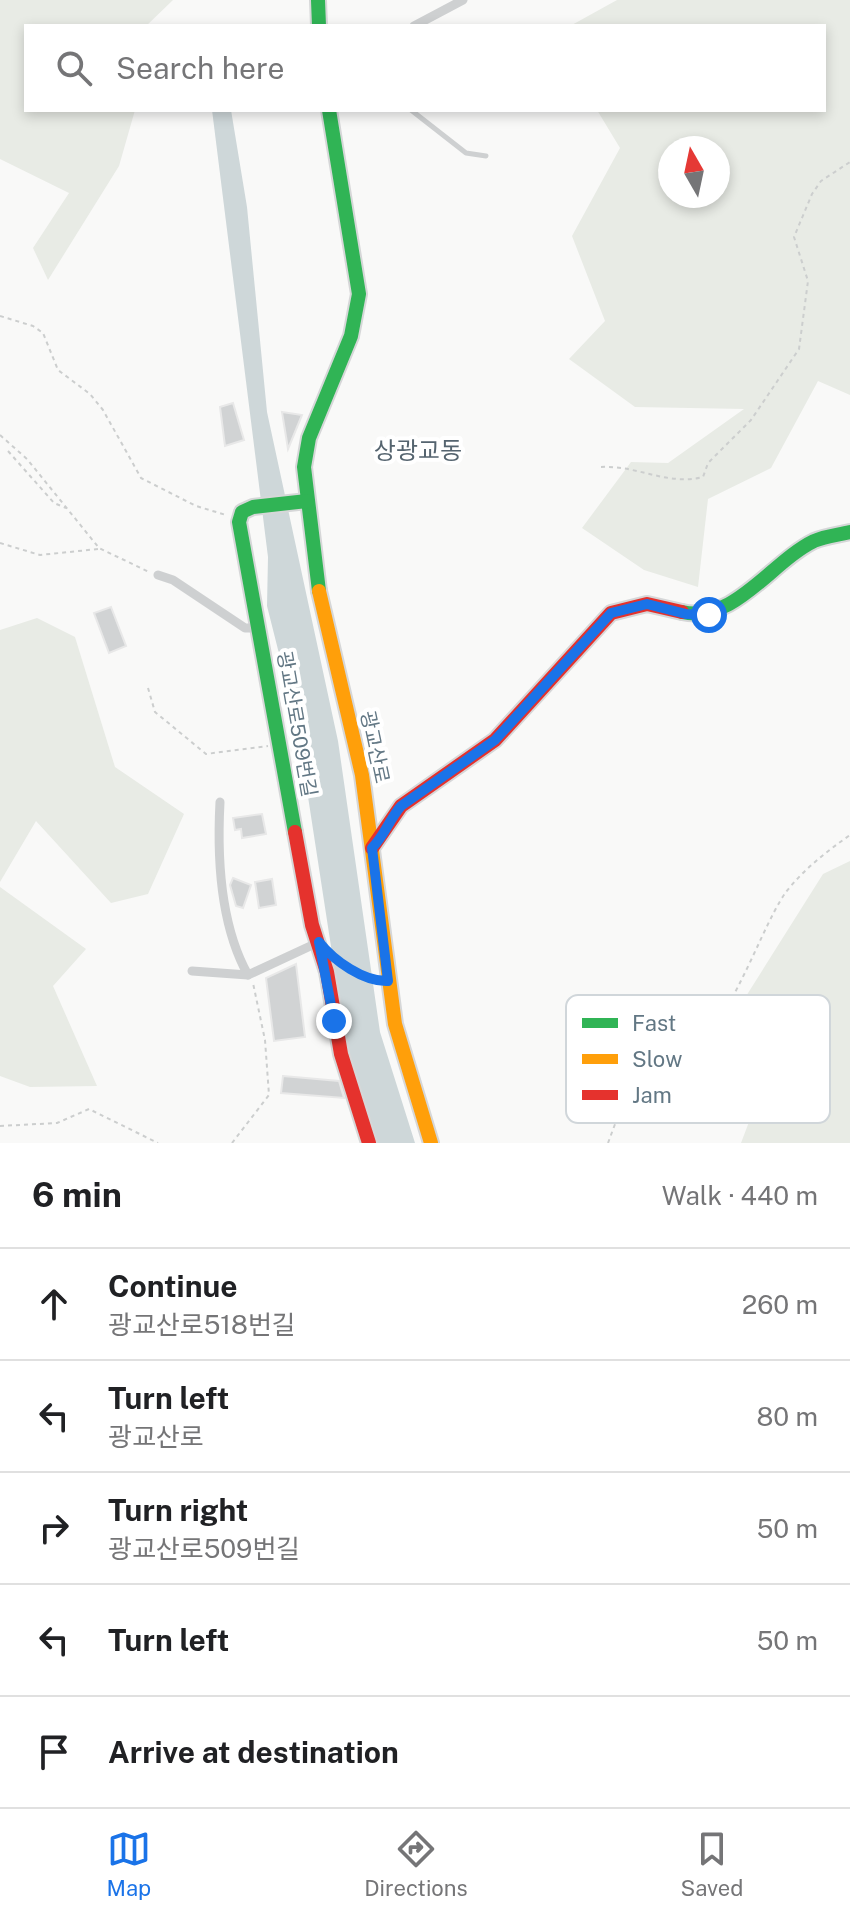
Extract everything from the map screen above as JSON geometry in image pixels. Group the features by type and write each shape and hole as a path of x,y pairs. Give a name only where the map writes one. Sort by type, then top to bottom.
{"street":[{"path":"318,0 319,24"},
{"path":"418,24 463,0"},
{"name":"광교산로","path":"329,112 359,294 351,336 309,438 304,467 307,501 322,615 362,775 372,848 382,982 431,1143"},
{"path":"245,512 307,501"},
{"name":"광교산로509번길","path":"245,512 259,628 312,925 329,955 382,982"},
{"path":"372,848 385,835 389,820 401,806 495,740 611,613 647,604 698,616 720,611 816,540 850,532"},
{"path":"158,575 185,587 245,628 259,628"},
{"path":"220,802 226,917 237,955 249,975"},
{"path":"192,971 249,975 319,942 341,1054 369,1143"}],"lane":[{"path":"414,112 466,153 486,156"}],"path":[{"path":"601,467 616,466 659,478 687,481 703,477 708,463 751,420 785,374 802,336 808,281 794,237 812,194 821,181 850,162"},
{"path":"0,316 33,326 43,333 58,370 90,394 103,410 141,478 207,511 245,512"},
{"path":"0,435 27,459 108,556 158,575"},
{"path":"8,451 54,503 67,509"},
{"path":"0,543 40,555 99,548"},
{"path":"148,688 155,712 206,754 280,742"},
{"path":"731,995 787,892 807,868 850,835"},
{"path":"232,1143 269,1095 260,1013 249,975"},
{"path":"0,1126 57,1123 79,1110 89,1109 158,1143"},
{"path":"608,1143 615,1123"}],"shaded area":[{"path":"0,0 173,0 148,24 24,24 24,112 134,112 119,166 48,280 33,248 69,193 0,159"},
{"path":"617,0 850,0 850,395 818,381 771,468 708,499 698,587 644,570 582,528 631,462 668,463 744,409 635,407 569,359 605,321 572,236 620,148 598,112 826,112 826,24 574,24"},
{"path":"212,112 231,112 247,207 267,412 338,741 380,1032 415,1143 377,1143 346,1044 297,725 267,606 268,557"},
{"path":"37,618 75,637 115,767 184,814 148,894 111,903 36,821 0,882 0,630"},
{"path":"850,861 850,1143 741,1143 749,1123 830,1123 830,995 747,995 823,874"},
{"path":"0,887 86,949 53,986 97,1086 30,1087 0,1076"}],"building":[{"path":"233,403 244,440 225,446 220,407"},
{"path":"282,412 302,415 288,449"},
{"path":"111,607 126,646 109,653 94,613"},
{"path":"262,814 266,834 242,838 241,829 235,830 233,818"},
{"path":"233,878 251,885 243,908 236,906 230,885"},
{"path":"272,879 276,905 259,908 255,882"},
{"path":"296,964 305,1037 274,1041 266,978"},
{"path":"283,1076 339,1081 344,1098 281,1093"}],"traffic: fast":[{"path":"318,0 319,24"},
{"path":"319,591 304,467 309,438 351,336 359,294 329,112"},
{"path":"295,832 239,522 242,512 253,507 307,501"},
{"path":"682,612 701,613 719,609 814,541 850,532"}],"traffic: slow":[{"path":"319,591 362,775 395,1024 431,1143"}],"traffic: jam":[{"path":"372,848 401,806 495,740 611,613 647,604 682,612"},
{"path":"295,832 312,925 327,972 341,1054 369,1143"}],"district":[{"name":"상광교동","path":"418,451"}],"route":[{"path":"334,1021 319,942 329,955 375,982 388,981 372,848 385,835 389,820 401,806 495,740 540,689 567,664 594,627 611,613 620,608 647,604 686,614 709,615"}]}
